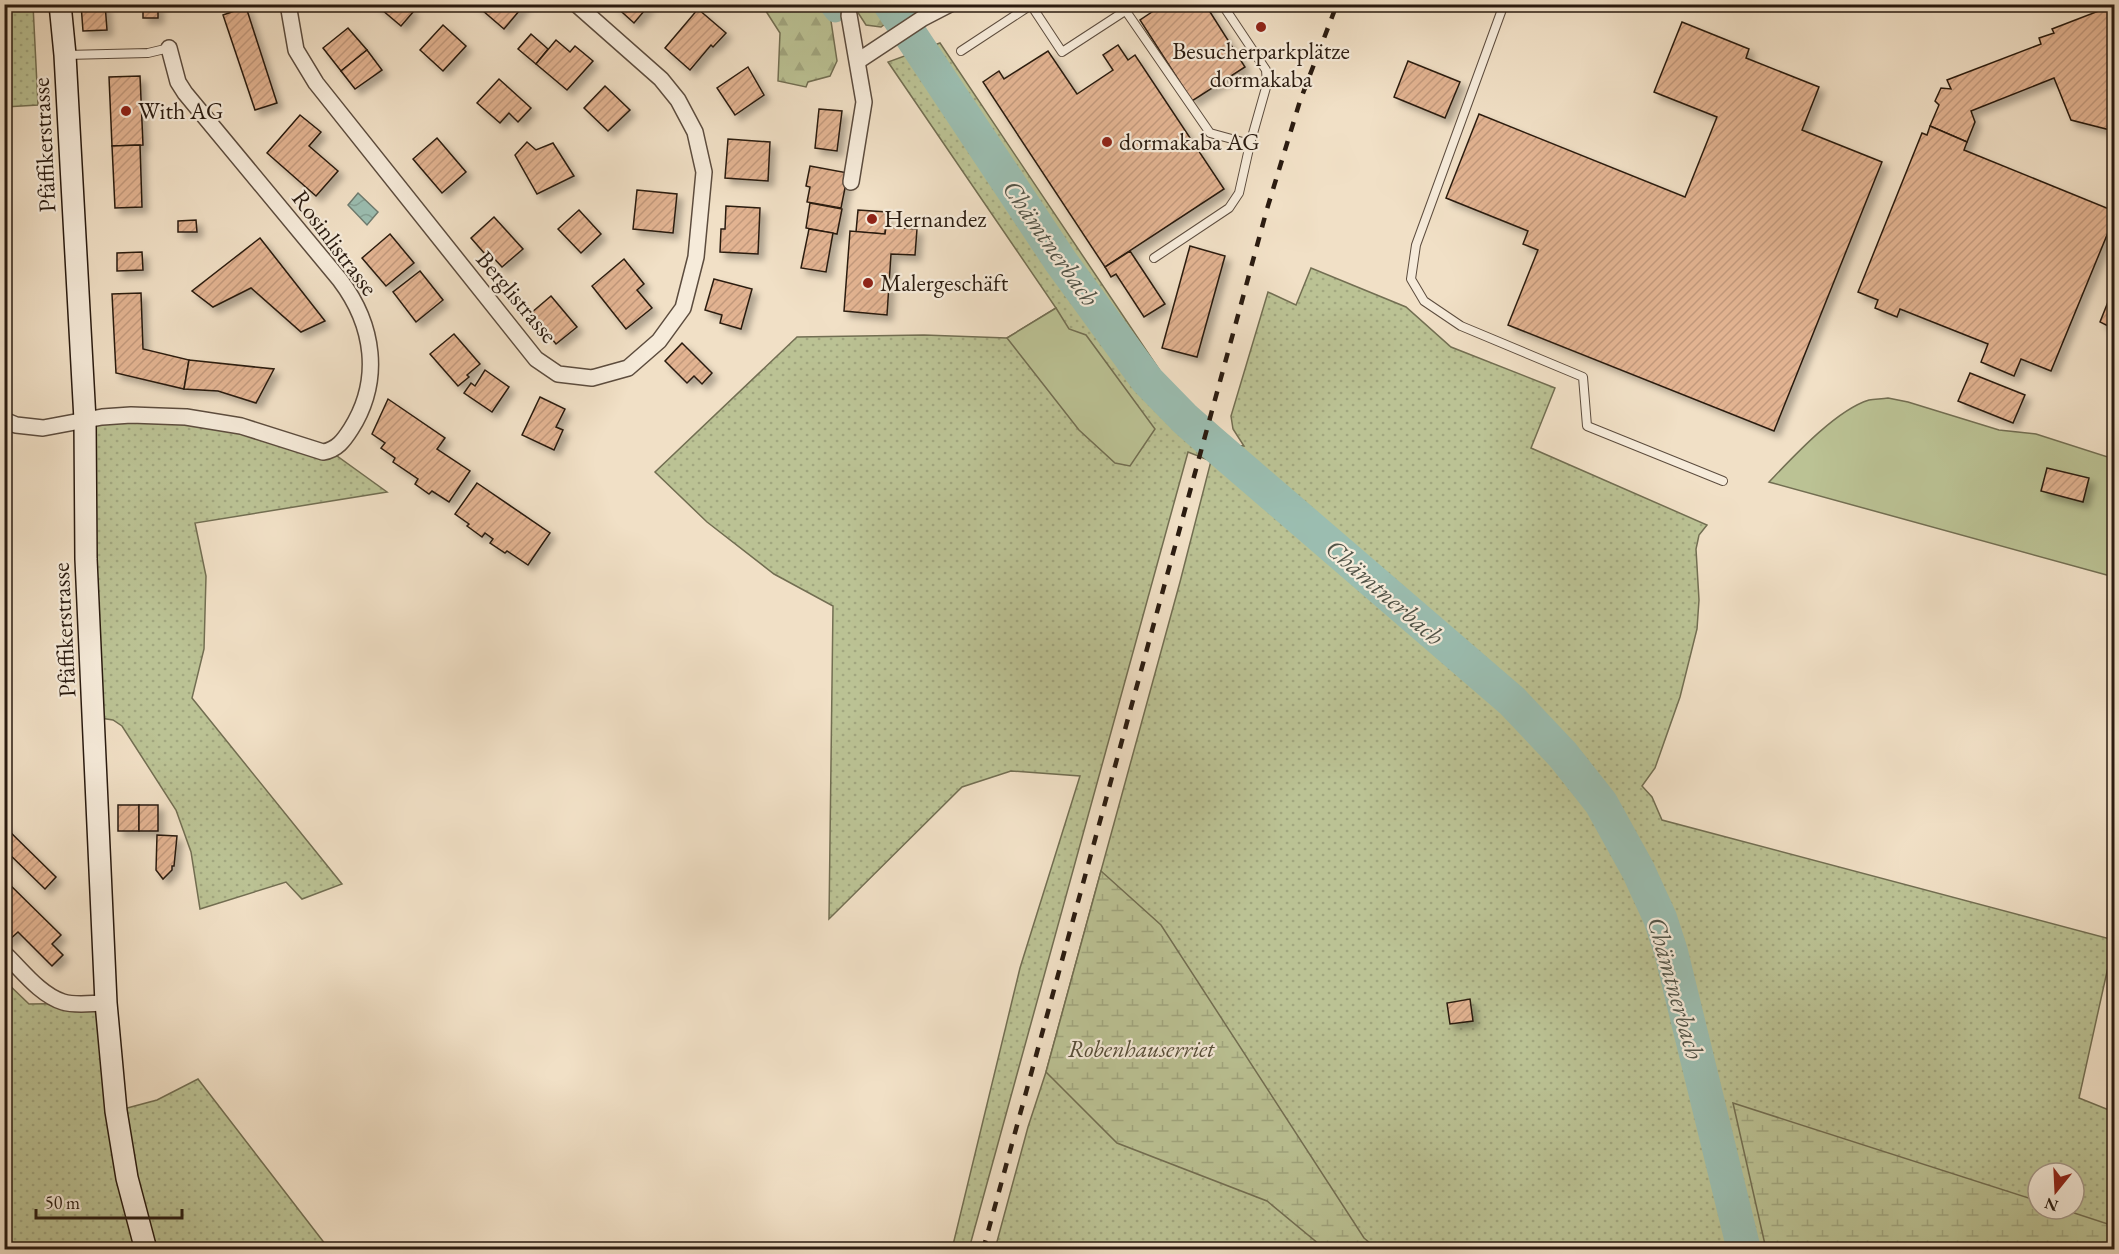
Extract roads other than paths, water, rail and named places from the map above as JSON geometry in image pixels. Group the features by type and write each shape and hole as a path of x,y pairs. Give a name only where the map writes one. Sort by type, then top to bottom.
{"main road":[{"name":"Pfäffikerstrasse","path":"60,4 65,55 85,420 86,559 106,1003 116,1111 127,1178 146,1250"}],"street":[{"name":"Berglistrasse","path":"288,4 296,50 316,83 536,359 558,374 592,378 628,368 660,341 683,308 696,257 704,172 695,132 678,100 660,79 576,4"},
{"path":"858,61 922,18 950,4"},
{"path":"849,15 864,102 851,182"},
{"name":"Rosinlistrasse","path":"4,420 16,425 43,428 131,415 217,420 323,452 330,451 343,441 356,422 367,390 371,364 369,339 362,316 351,294 185,93 178,82 169,48"},
{"path":"4,953 31,980 50,996 62,1002 106,1003"}],"lane":[{"path":"1154,258 1229,208 1239,193 1267,84 1266,70 1222,4"},
{"path":"1504,4 1416,244 1412,279 1424,301 1461,326 1583,376 1587,426 1723,481"},
{"path":"962,51 1031,5 1062,52 1123,8 1210,133 1250,144"},
{"path":"65,55 148,53 169,48"}],"water":[{"path":"358,193 378,212 367,225 348,205"}],"waterway":[{"path":"829,4 835,12 840,10"},
{"name":"Chämtnerbach","path":"890,4 1061,262 1147,380 1210,441 1512,701 1563,755 1601,803 1638,870 1660,918 1671,952 1744,1250"}],"railway":[{"path":"983,1250 1267,209 1300,101 1337,4"}],"place":[{"name":"Besucherparkplätze dormakaba","path":"1261,27"},
{"name":"With AG","path":"126,111"},
{"name":"dormakaba AG","path":"1107,142"},
{"name":"Hernandez","path":"872,219"},
{"name":"Malergeschäft","path":"868,283"}],"park label":[{"name":"Robenhauserriet","path":"1141,1049"}]}
